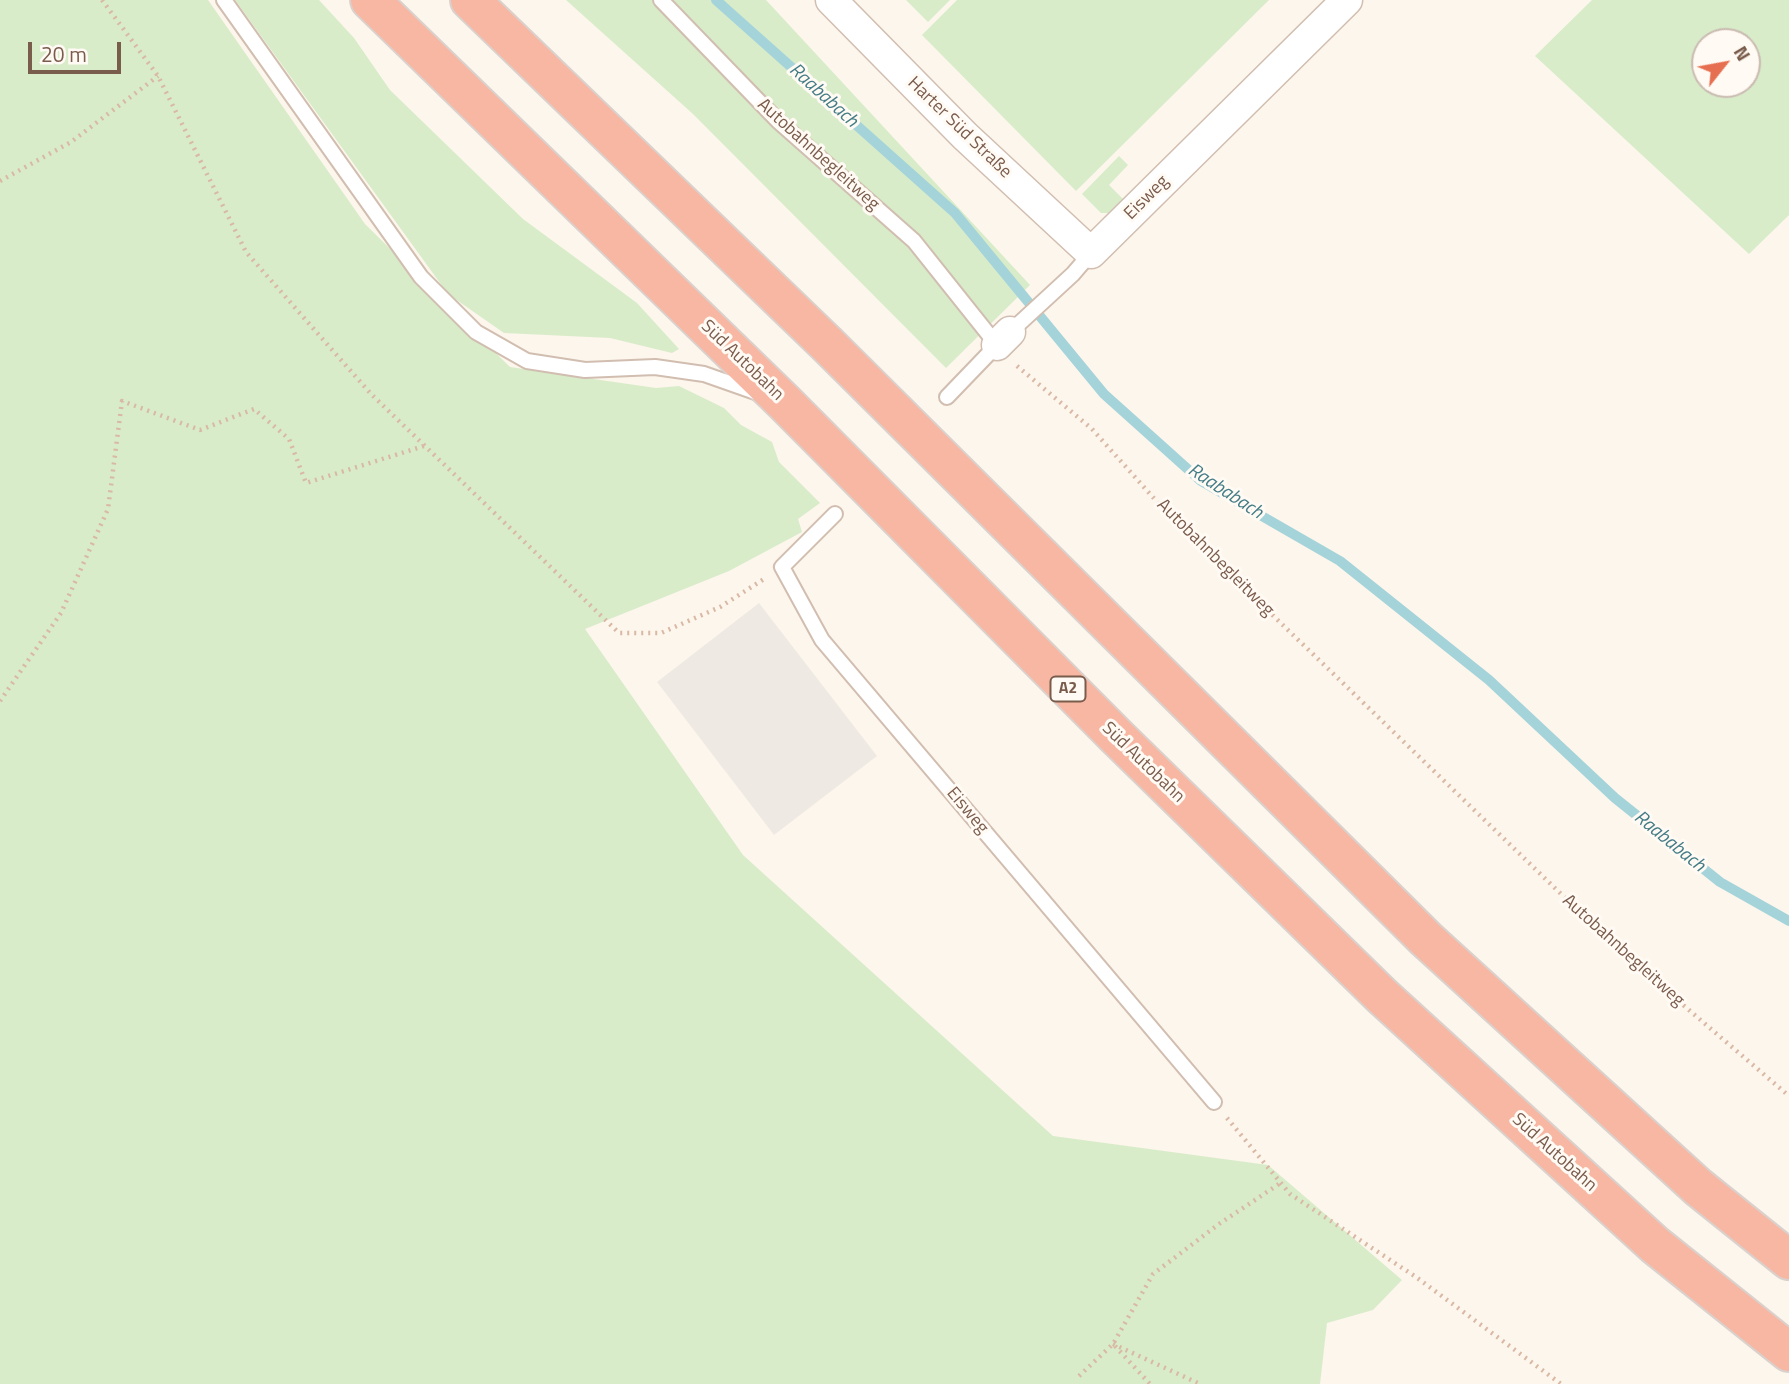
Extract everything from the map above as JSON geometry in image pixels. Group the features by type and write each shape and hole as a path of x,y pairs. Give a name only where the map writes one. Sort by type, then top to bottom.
{"highway":[{"name":"Süd Autobahn","path":"370,0 785,403 1117,737 1382,996 1655,1245 1789,1352"},
{"path":"470,0 817,335 1426,939 1698,1187 1789,1260"}],"street":[{"name":"Harter Süd Straße","path":"831,0 965,136 1091,253"},
{"name":"Eisweg","path":"1091,253 1346,0"}],"lane":[{"path":"223,0 421,277 476,332 527,360 585,370 655,367 704,374 785,403"},
{"name":"Autobahnbegleitweg","path":"661,0 778,121 914,241 1003,339"},
{"name":"Eisweg","path":"947,397 1091,253"},
{"path":"782,567 835,514"},
{"name":"Eisweg","path":"782,567 822,640 1214,1102"}],"path":[{"path":"102,0 158,76 246,251 372,395 619,633 661,633 720,607 782,567"},
{"path":"0,181 71,142 158,76"},
{"name":"Autobahnbegleitweg","path":"1003,339 1007,358 1092,429 1168,514 1608,940 1789,1096"},
{"path":"0,701 61,613 108,509 122,401 201,430 254,409 289,439 306,483 425,446"},
{"path":"1214,1102 1279,1184 1416,1278 1561,1384"},
{"path":"1079,1376 1113,1344 1153,1274 1219,1224 1279,1184"},
{"path":"1113,1344 1150,1384"},
{"path":"1113,1344 1200,1384"}],"shaded area":[{"path":"759,603 877,756 774,835 657,682"}],"green space":[{"path":"0,0 208,0 365,224 510,367 656,388 679,386 724,408 741,425 772,442 779,462 820,503 798,519 802,532 729,571 585,629 743,855 1053,1136 1268,1165 1402,1280 1373,1310 1327,1323 1320,1384 0,1384"},
{"path":"235,0 319,0 354,38 390,90 523,219 637,303 679,349 672,353 610,338 504,333 448,294"},
{"path":"566,0 766,0 1030,285 946,368 693,114"},
{"path":"906,0 950,0 928,22"},
{"path":"957,0 1269,0 1076,191 922,35"},
{"path":"1592,0 1789,0 1789,215 1749,254 1535,56"},
{"path":"1119,156 1128,165 1109,185 1126,202 1116,213 1101,213 1082,194"}],"waterway":[{"name":"Raababach","path":"716,0 955,213 1104,394 1201,481 1340,561 1489,680 1615,798 1720,882 1789,921"}]}
